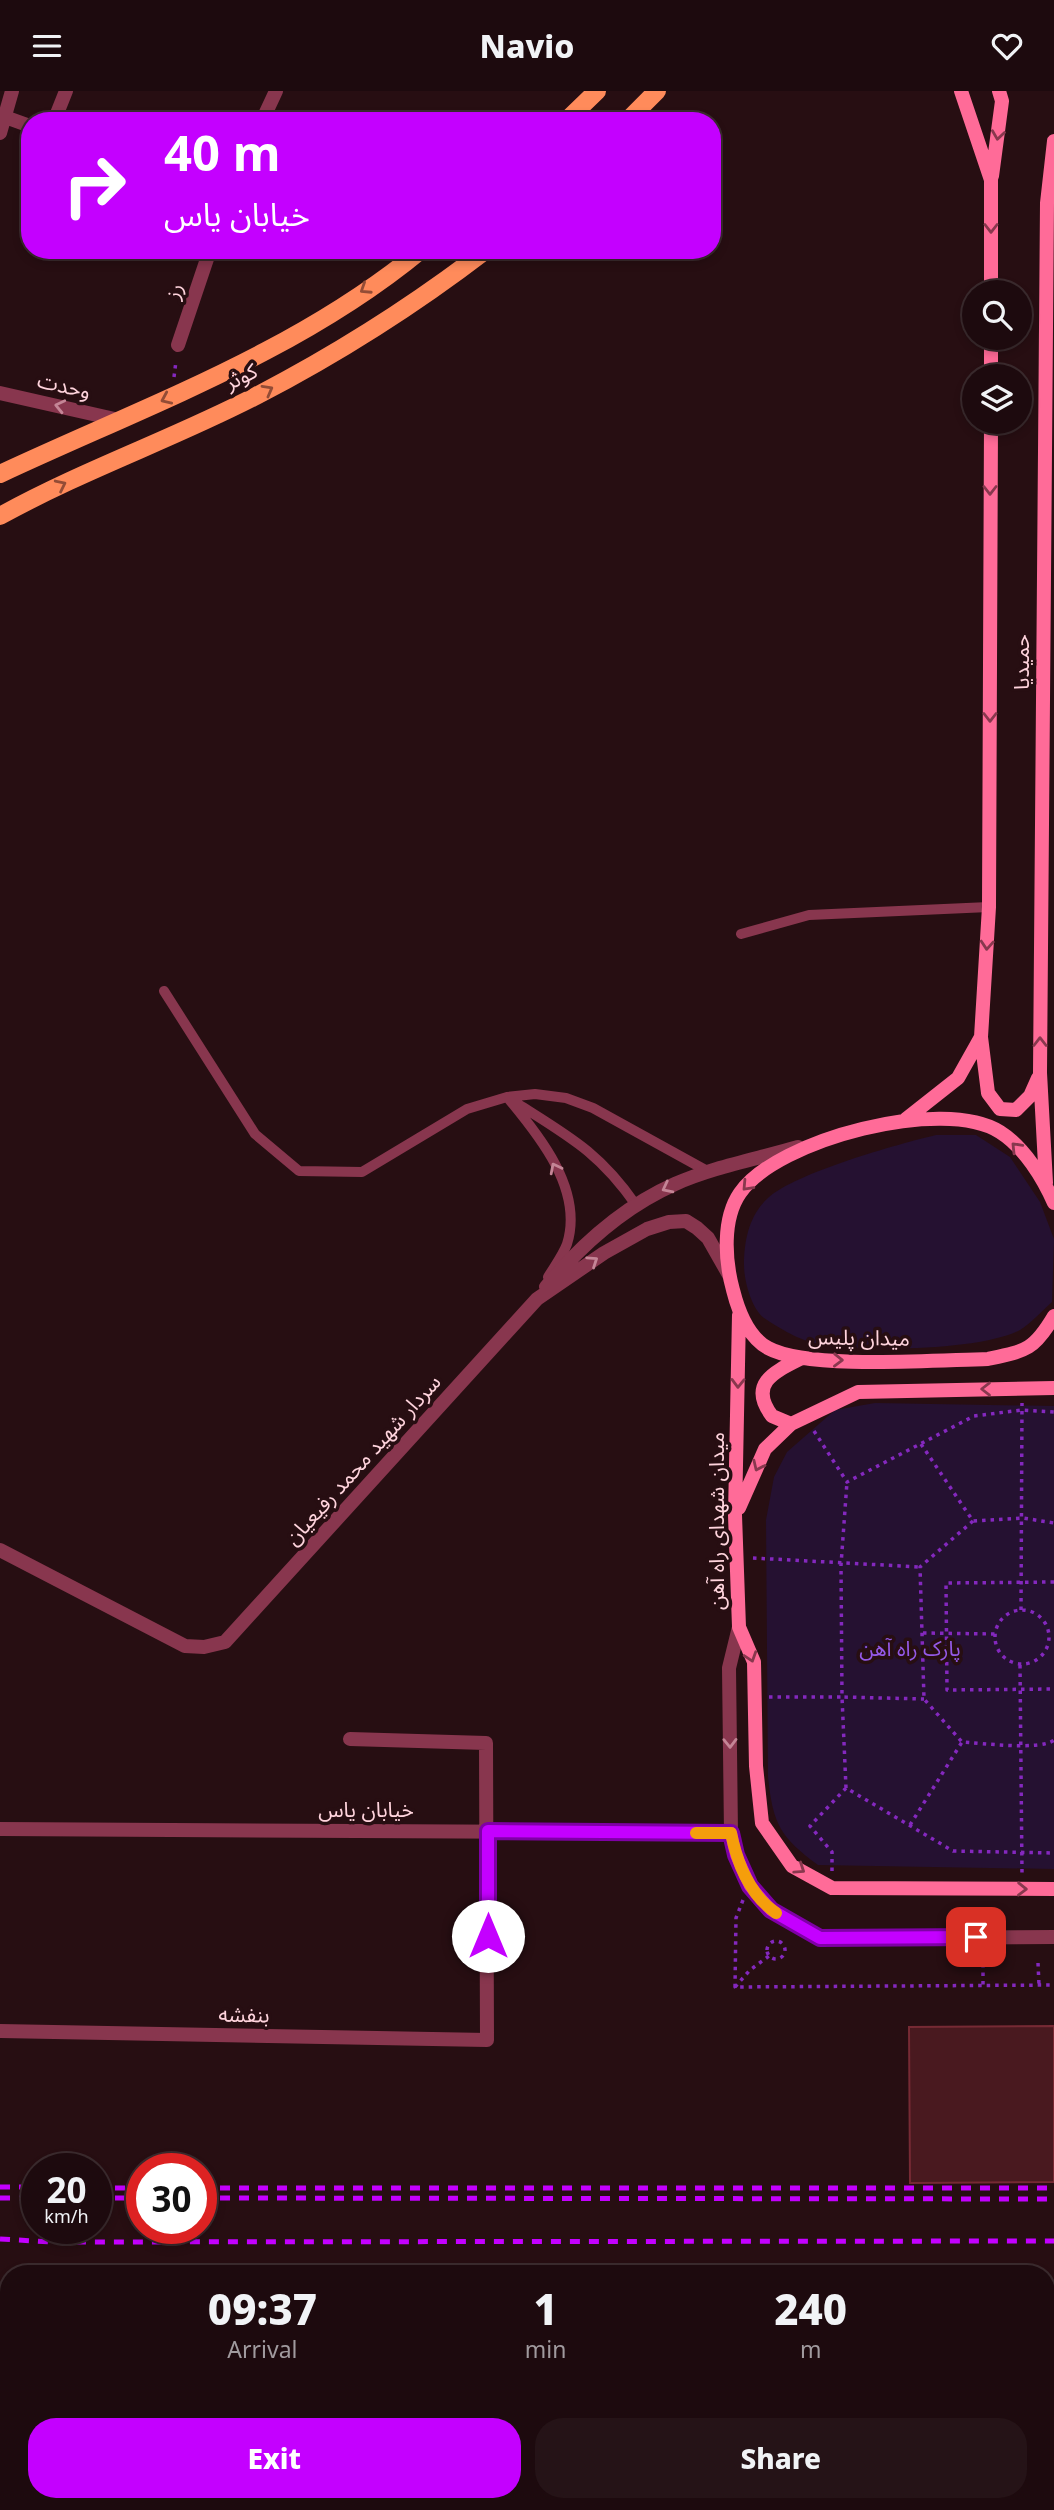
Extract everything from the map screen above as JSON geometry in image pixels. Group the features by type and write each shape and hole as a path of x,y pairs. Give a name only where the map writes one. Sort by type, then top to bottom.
{"main road":[{"path":"575,112 597,91"},
{"path":"636,112 657,91"},
{"path":"961,91 991,180"},
{"path":"991,280 991,180 1002,100 999,91"},
{"name":"حمیدیا","path":"1046,1184 1048,1140 1040,1073 1047,203 1054,141"},
{"name":"کوثر","path":"0,474 246,361 336,308 408,259"},
{"name":"کوثر","path":"0,516 266,391 357,340 428,295 474,259"},
{"name":"حمیدیا","path":"906,1119 958,1078 981,1037 989,907 990,434"},
{"path":"981,1037 988,1093 1000,1109 1016,1110 1030,1097 1040,1073"},
{"name":"میدان پلیس","path":"1039,1341 1018,1353 988,1359 800,1359 766,1347 739,1315 729,1275 727,1224 740,1193 763,1170 826,1139 906,1119 963,1119 999,1131 1019,1149 1046,1184 1054,1203"},
{"name":"میدان شهدای راه آهن","path":"739,1315 736,1515 739,1627 754,1662 756,1766 762,1823 792,1866 832,1888 1054,1889"},
{"path":"1039,1341 1054,1316"},
{"path":"791,1424 779,1420 766,1407 763,1396 765,1381 776,1371 800,1359"},
{"path":"736,1515 765,1450 791,1424 858,1392 1054,1388"}],"street":[{"path":"0,133 12,91"},
{"path":"58,112 66,91"},
{"path":"266,112 276,91"},
{"path":"5,117 21,123"},
{"name":"رز","path":"178,345 206,259"},
{"name":"وحدت","path":"0,393 119,420"},
{"path":"537,1299 571,1257 597,1233 636,1205 675,1184 826,1139"},
{"name":"سردار شهید محمد رفیعیان","path":"0,1550 185,1646 204,1647 225,1642 537,1299 604,1253 648,1229 670,1222 686,1221 697,1228 708,1238 729,1275"},
{"path":"1039,1341 1054,1334"},
{"path":"739,1627 729,1668 731,1833 736,1855 750,1886 771,1910 820,1938 1054,1937"},
{"path":"350,1739 486,1743 488,1831"},
{"name":"خیابان یاس","path":"0,1829 731,1833"},
{"name":"بنفشه","path":"0,2031 487,2041 488,1831"}],"lane":[{"path":"741,933 809,915 989,907"},
{"path":"164,991 255,1134 299,1171 362,1172 467,1108 507,1097 535,1094 575,1101 593,1108 709,1173"},
{"path":"507,1097 588,1149 613,1172 636,1205"},
{"path":"507,1097 539,1135 564,1184 569,1205 567,1243 537,1299"}],"path":[{"path":"172,397 178,345"},
{"path":"1021,1389 1021,1611"},
{"path":"847,1482 974,1416 1022,1410 1054,1412"},
{"path":"805,1416 847,1482 841,1565 846,1787 810,1826 832,1852 832,1888"},
{"path":"921,1444 973,1521"},
{"path":"737,1557 841,1565 920,1567 973,1521 1023,1518 1054,1523"},
{"path":"920,1567 924,1699 962,1742 1021,1745 1052,1742 1054,1749"},
{"path":"1054,1582 946,1583 947,1690 1054,1689"},
{"path":"1030,1611 1041,1618 1051,1636 1043,1654 1033,1663 1020,1665 1007,1661 998,1651 995,1634 996,1626 1004,1616 1030,1611"},
{"path":"923,1633 995,1634"},
{"path":"1020,1665 1023,1889"},
{"path":"756,1696 924,1699"},
{"path":"911,1825 962,1742"},
{"path":"846,1787 953,1851 1054,1853"},
{"path":"735,1987 736,1917 750,1886"},
{"path":"779,1941 784,1945 784,1955 780,1959 769,1956 767,1951 771,1943 779,1941"},
{"path":"735,1987 750,1970 769,1956"},
{"path":"983,1963 983,1986"},
{"path":"1038,1963 1039,1985"},
{"path":"735,1987 1054,1985"}],"green space":[{"path":"936,1135 976,1135 1010,1157 1040,1202 1054,1239 1052,1302 1020,1330 1002,1337 917,1348 831,1346 793,1335 764,1318 755,1308 749,1293 744,1265 745,1247 752,1220 768,1198 781,1188 823,1169"},
{"name":"پارک راه آهن","path":"875,1403 1054,1406 1054,1869 818,1865 795,1846 776,1818 768,1777 766,1520 774,1477 787,1452 835,1410"}],"building":[{"path":"1054,2026 1054,2182 910,2183 909,2027"}],"railway":[{"path":"0,2187 21,2187"},
{"path":"112,2188 126,2188"},
{"path":"217,2188 1054,2188"},
{"path":"0,2198 21,2198"},
{"path":"112,2198 126,2198"},
{"path":"217,2198 1054,2199"},
{"path":"0,2239 52,2242 1054,2241"}],"slow traffic":[{"path":"696,1833 731,1833 736,1855 750,1886 776,1913"}],"route":[{"path":"488,1936 488,1831 731,1833 736,1855 750,1886 771,1910 798,1928 820,1938 976,1937"}]}
